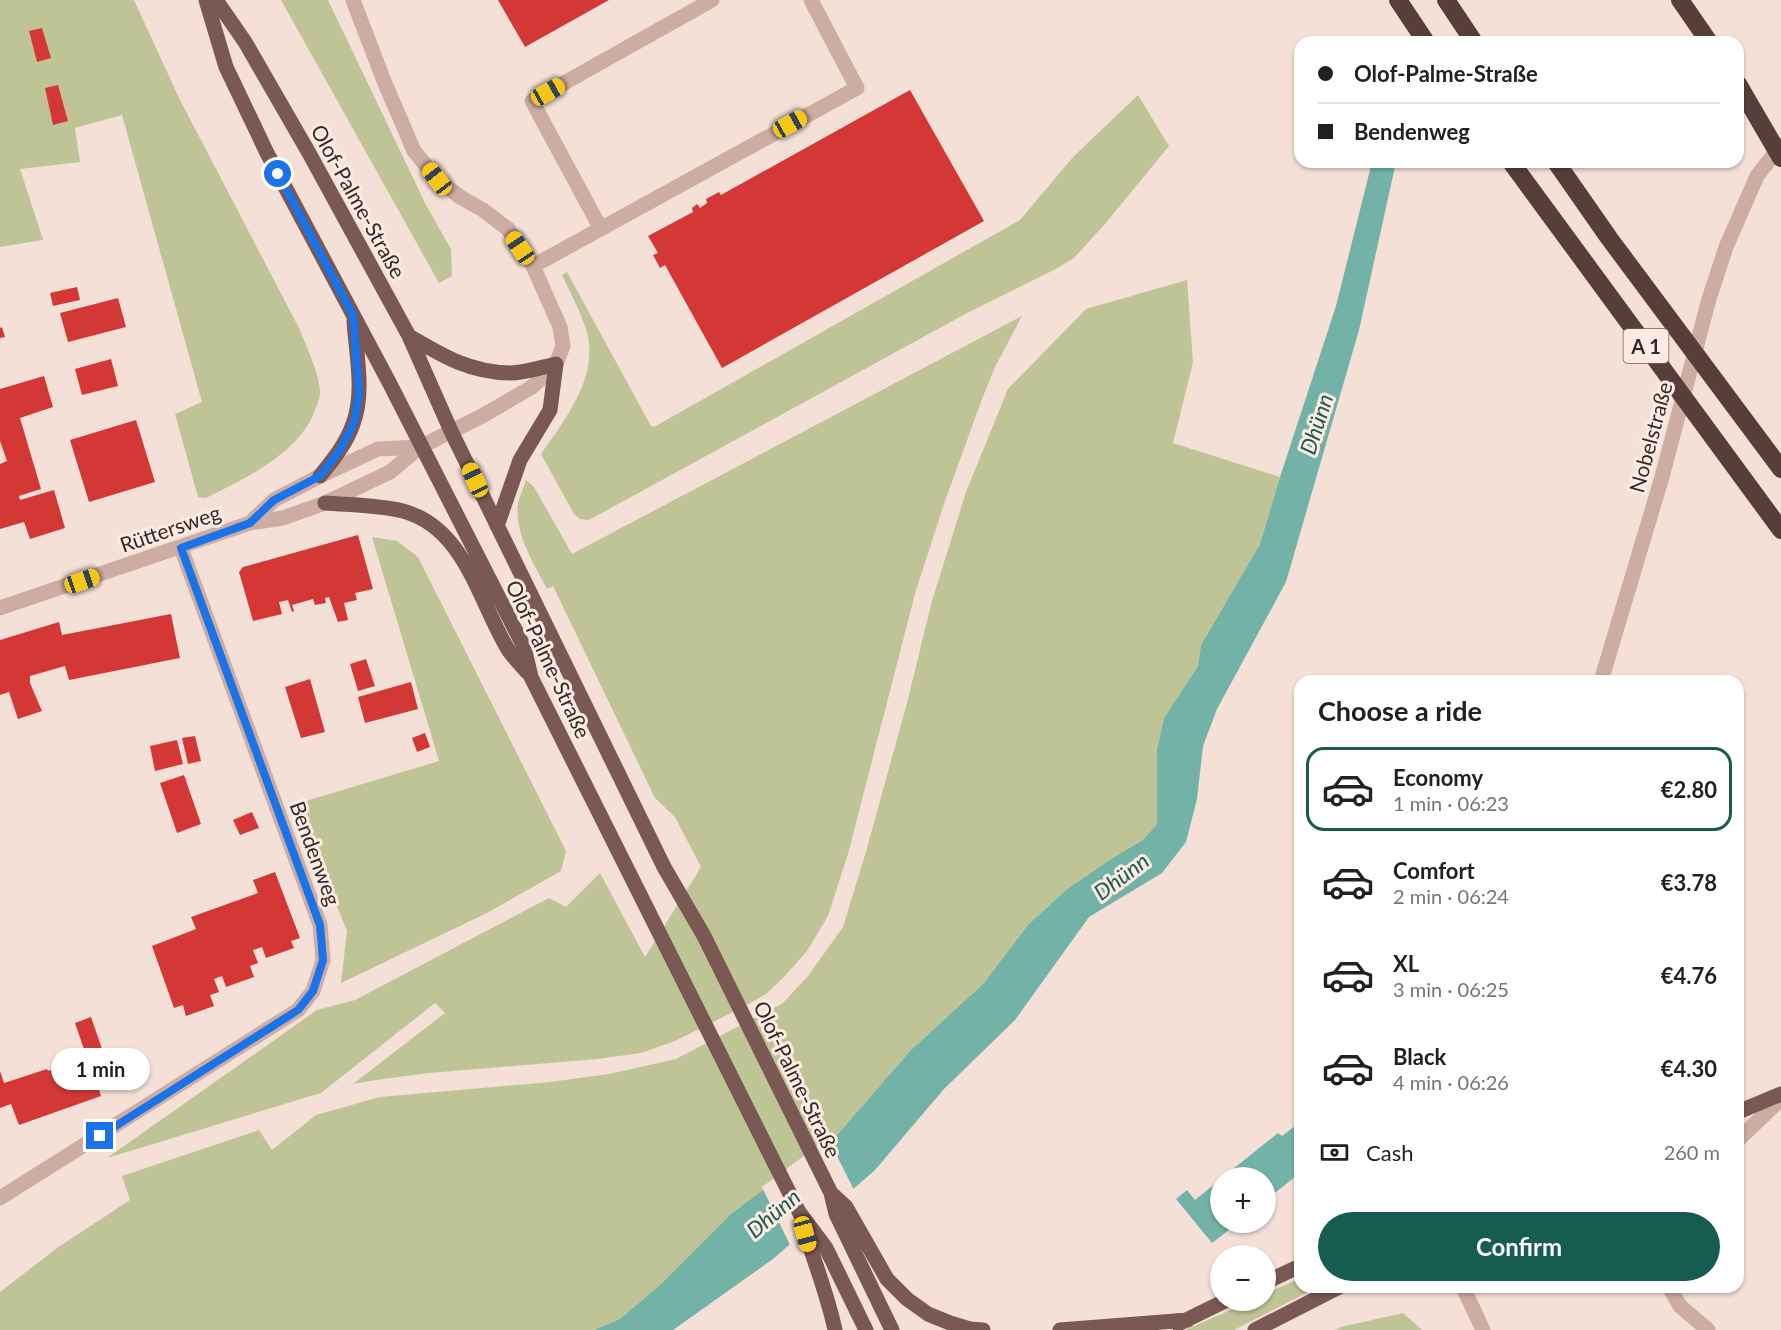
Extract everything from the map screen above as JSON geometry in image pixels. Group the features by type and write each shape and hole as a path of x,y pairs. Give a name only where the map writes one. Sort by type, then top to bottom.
{"highway":[{"path":"1398,0 1422,36"},
{"path":"1446,0 1470,36"},
{"path":"1680,0 1705,36"},
{"path":"1744,94 1781,158"},
{"name":"A 1","path":"1515,168 1781,530"},
{"name":"A 1","path":"1560,168 1609,238 1781,469"}],"main road":[{"name":"Olof-Palme-Straße","path":"206,0 226,67 267,153 524,647 531,677 799,1212 826,1248 866,1330"},
{"name":"Olof-Palme-Straße","path":"216,0 245,42 292,123 409,336 451,431 664,867 704,936 831,1193 836,1214 892,1330"},
{"path":"320,476 340,450 354,423 359,393 353,315"},
{"path":"409,336 441,355 469,367 512,373 556,364 550,410 520,460 497,526"},
{"path":"325,503 403,511 423,519 440,533 464,561 510,651 531,677"},
{"path":"1744,1109 1781,1094"},
{"path":"831,1193 846,1207 887,1279 907,1299 928,1314 950,1323 983,1330"},
{"path":"799,1212 835,1330"},
{"path":"1276,1277 1294,1269"},
{"path":"1255,1330 1327,1293"},
{"path":"1166,1330 1210,1309"},
{"path":"1060,1330 1188,1320"}],"street":[{"path":"353,0 414,151 437,179 508,229 533,266 560,327 563,346 556,364 532,387 482,416 420,447"},
{"path":"601,229 532,101 712,0"},
{"path":"533,266 857,88 811,0"},
{"name":"Nobelstraße","path":"1603,675 1662,477 1709,299 1726,247 1757,176 1781,145"},
{"name":"Rüttersweg","path":"250,523 274,500 378,449 420,447"},
{"name":"Rüttersweg","path":"0,608 250,523 283,518 325,503 390,472 420,447"},
{"name":"Bendenweg","path":"0,1198 298,1010 313,991 323,960 320,925 181,548"},
{"path":"1744,1134 1781,1099"},
{"path":"1466,1293 1483,1330"},
{"path":"1672,1293 1680,1306 1708,1330"}],"green space":[{"path":"0,0 134,0 179,98 309,351 318,377 320,393 308,425 284,452 269,463 206,498 198,497 175,414 202,402 122,115 75,128 80,162 20,169 43,240 0,247"},
{"path":"281,0 328,0 426,205 451,249 452,276 439,283"},
{"path":"1138,95 1169,146 1074,258 969,312 589,520 580,519 574,514 541,454 579,394 589,361 589,344 585,326 562,275 567,272 651,426 654,427 1020,220 1074,156"},
{"path":"1187,280 1193,362 1173,443 1280,477 1260,544 1201,645 1198,666 1164,718 1157,749 1157,824 1143,840 1066,890 1028,925 983,984 910,1051 838,1134 732,1213 660,1285 620,1319 594,1330 0,1330 0,1292 57,1248 130,1200 122,1176 259,1130 272,1150 316,1115 380,1097 550,1082 609,1074 676,1059 783,1003 808,976 843,927 907,703 932,601 966,492 1008,389 1086,309"},
{"path":"1022,316 995,367 982,399 916,590 848,854 828,916 807,951 766,994 675,1041 641,1053 597,1059 429,1073 353,1084 445,1013 435,1003 321,1093 107,1158 317,1010 355,1000 549,898 566,907 600,873 645,957 701,867 675,817 655,798 553,586 547,589 526,548 519,526 518,503 526,480 534,487 572,554"},
{"path":"372,537 397,541 418,557 566,851 561,871 487,913 341,983 347,931 296,804 439,761"},
{"path":"1294,1281 1294,1293 1306,1293 1276,1308 1276,1289"},
{"path":"1228,1311 1271,1311 1234,1330 1185,1330"},
{"path":"1403,1313 1422,1330 1335,1330 1341,1327"}],"water":[{"name":"Dhünn","path":"1370,168 1395,168 1359,330 1286,582 1217,709 1203,746 1197,799 1186,842 1162,873 1089,917 1015,1020 944,1089 875,1170 773,1259 673,1330 594,1330 620,1319 660,1285 732,1213 838,1134 910,1051 983,984 1028,925 1066,890 1143,840 1157,824 1157,749 1164,718 1198,666 1201,645 1260,544 1336,306"},
{"path":"1294,1127 1294,1178 1276,1192 1276,1167 1236,1167 1278,1133 1282,1136"},
{"path":"1210,1188 1210,1233 1225,1233 1212,1243 1176,1199 1187,1190 1195,1200"}],"pier":[{"path":"1391,0 1436,0 1428,36 1386,36"},
{"path":"828,1138 855,1192 791,1247 762,1187"}],"building":[{"path":"498,0 609,0 525,47"},
{"path":"42,28 51,58 37,62 29,31"},
{"path":"58,85 68,121 53,125 45,88"},
{"path":"910,90 984,221 722,368 665,265 660,268 653,255 658,253 648,236 693,212 692,208 697,204 700,208 707,203 706,199 719,192 721,195"},
{"path":"77,287 80,300 53,306 50,293"},
{"path":"118,298 126,327 68,342 60,313"},
{"path":"2,327 5,337 0,338 0,328"},
{"path":"111,359 118,386 82,395 75,369"},
{"path":"44,376 53,407 20,418 41,489 19,496 20,500 54,490 65,528 30,539 24,522 0,529 0,464 7,461 0,441 0,389"},
{"path":"136,420 155,482 89,502 70,440"},
{"path":"358,535 373,589 355,593 357,600 344,603 348,620 338,622 329,597 325,598 326,603 315,605 313,599 292,605 294,611 292,612 288,600 279,602 282,614 253,621 239,572 243,567"},
{"path":"171,614 180,658 69,680 65,666 30,676 30,683 42,711 18,719 9,692 0,695 0,640 59,622 62,635"},
{"path":"366,659 375,686 358,691 350,664"},
{"path":"310,679 325,732 301,738 285,687"},
{"path":"411,682 418,709 365,723 358,697"},
{"path":"425,733 430,747 417,752 412,738"},
{"path":"195,736 201,761 188,764 182,738"},
{"path":"177,740 183,764 155,771 150,746"},
{"path":"184,775 201,824 177,833 160,783"},
{"path":"252,812 259,828 240,835 233,820"},
{"path":"275,872 300,938 291,941 294,948 266,958 262,947 253,950 258,963 250,966 254,977 226,987 222,976 214,979 219,992 210,995 214,1006 186,1016 183,1005 174,1008 152,946 196,929 191,917 258,893 253,880"},
{"path":"91,1017 110,1072 95,1077 101,1096 19,1125 11,1104 0,1108 0,1071 4,1083 47,1069 48,1071 86,1055 75,1023"}],"route":[{"path":"100,1136 298,1010 313,991 323,960 320,925 181,548 250,523 274,500 320,476 340,450 354,423 359,393 353,315 278,174"}]}
